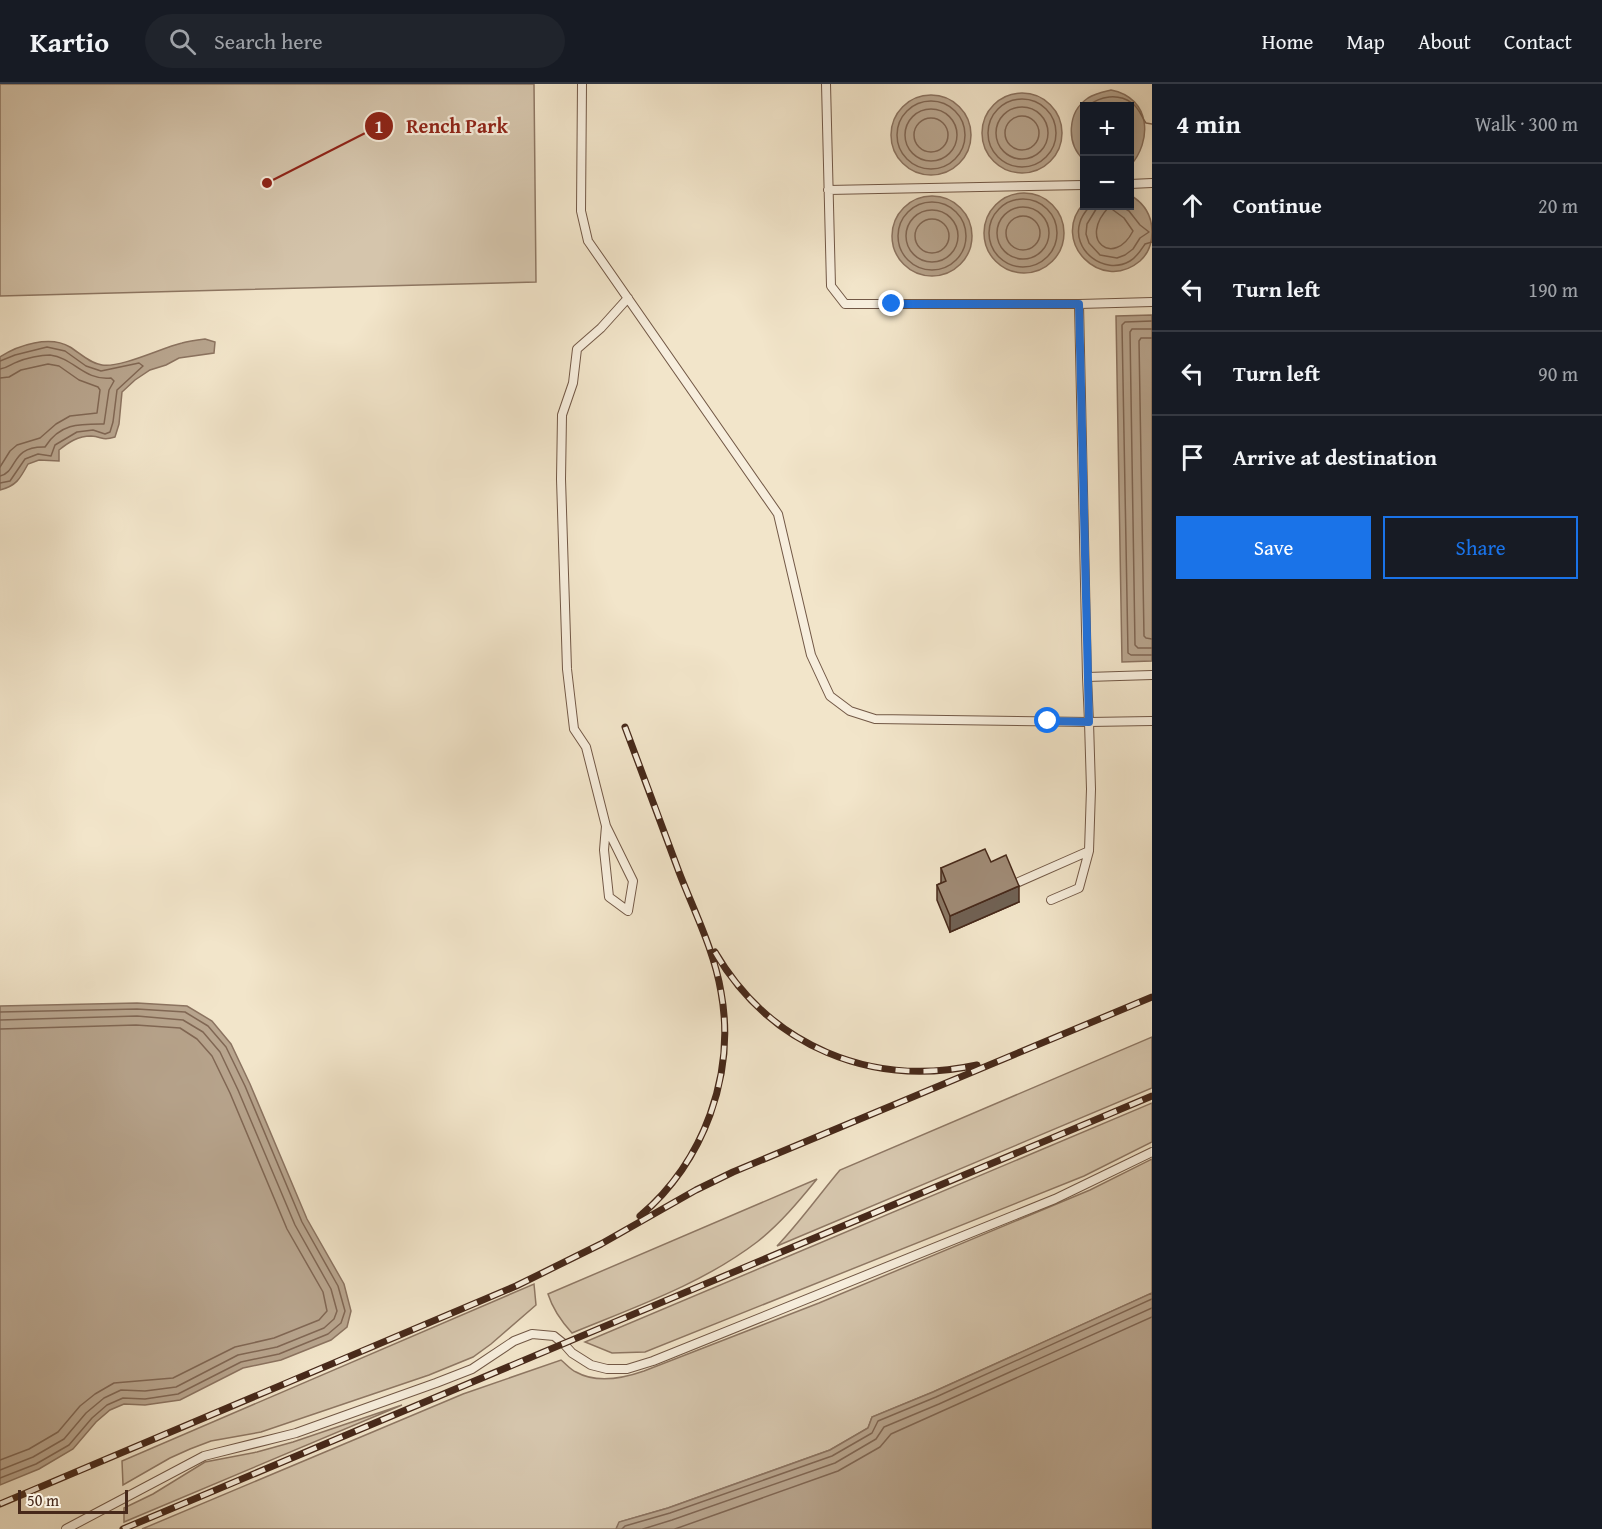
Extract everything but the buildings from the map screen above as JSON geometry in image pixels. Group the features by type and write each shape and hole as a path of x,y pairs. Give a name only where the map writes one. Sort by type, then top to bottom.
{"lane":[{"path":"582,84 581,211 588,241 778,514 811,655 830,696 850,711 875,719 1152,721"},
{"path":"826,84 831,286 845,304 1152,302"},
{"path":"1134,184 1152,183"},
{"path":"828,189 1080,185"},
{"path":"606,826 604,850 609,897 628,911 633,881 606,826 586,747 574,729 567,669 561,479 562,415 573,383 577,349 601,328 628,298"},
{"path":"1052,900 1079,888 1089,851 1091,789 1079,304"},
{"path":"1087,677 1152,675"},
{"path":"1012,885 1089,851"},
{"path":"66,1529 204,1455 296,1433 436,1383 472,1369 514,1341 532,1334 554,1336 572,1353 591,1365 607,1369 627,1369 653,1361 1055,1199 1152,1152"}],"shaded area":[{"path":"0,84 534,84 536,282 0,296"},
{"path":"1152,1037 1152,1088 777,1246 840,1170"},
{"path":"1152,1103 1152,1142 1084,1176 645,1352 612,1353 585,1342"},
{"path":"1152,1159 1152,1293 933,1392 872,1417 868,1428 830,1450 668,1508 620,1522 616,1529 142,1529 463,1394 561,1360 574,1371 593,1378 619,1378 644,1371 819,1303 1090,1190"},
{"path":"817,1179 781,1220 757,1242 736,1257 691,1282 572,1333 552,1305 548,1294"},
{"path":"534,1284 536,1305 473,1357 429,1375 261,1432 211,1441 170,1458 123,1485 122,1461"},
{"path":"402,1405 124,1522 124,1508 153,1494 205,1462 293,1442"}],"water":[{"path":"1111,90 1134,102 1083,102 1094,95"},
{"path":"1022,93 1037,96 1050,105 1059,118 1062,133 1059,148 1050,161 1037,170 1022,173 1007,170 994,161 985,148 982,133 985,118 994,105 1007,96"},
{"path":"931,95 946,98 959,107 968,120 971,135 968,150 959,163 946,172 931,175 916,172 903,163 894,150 891,135 894,120 903,107 916,98"},
{"path":"1134,102 1141,111 1144,122 1142,145 1134,160"},
{"path":"1080,105 1080,155 1074,146 1071,128"},
{"path":"1024,193 1039,196 1052,205 1061,218 1064,233 1061,248 1052,261 1039,270 1024,273 1009,270 996,261 987,248 984,233 987,218 996,205 1009,196"},
{"path":"932,196 947,199 960,208 969,221 972,236 969,251 960,264 947,273 932,276 917,273 904,264 895,251 892,236 895,221 904,208 917,199"},
{"path":"1134,198 1143,206 1151,220 1151,244 1140,261 1125,270 1110,271 1096,267 1084,259 1076,247 1072,233 1075,218 1080,210 1134,210"},
{"path":"1152,315 1152,661 1122,662 1116,316"},
{"path":"205,339 215,342 214,353 179,358 150,370 122,392 119,424 115,437 105,439 86,436 74,440 59,450 59,461 39,460 28,464 17,481 0,490 0,357 25,345 53,342 70,347 93,362 110,365 130,361 182,343"},
{"path":"137,1003 187,1006 212,1021 231,1044 307,1219 344,1284 351,1311 347,1327 331,1340 281,1360 243,1368 180,1400 145,1405 124,1404 110,1410 96,1422 73,1449 39,1469 0,1485 0,1006"},
{"path":"1152,1293 1152,1529 616,1529 619,1522 668,1508 830,1450 868,1428 872,1417 933,1392"}],"railway":[{"path":"625,727 709,946 718,976 724,1023 724,1054 719,1085 698,1143 682,1170 640,1216"},
{"path":"715,952 738,985 764,1013 794,1035 827,1052 862,1064 899,1070 938,1071 977,1065"},
{"path":"0,1504 516,1286 601,1244 696,1190 733,1172 1152,997"},
{"path":"123,1529 1152,1096"}],"place":[{"name":"Rench Park","path":"267,183"}],"route":[{"path":"892,304 1079,304 1089,722 1048,721"}]}
